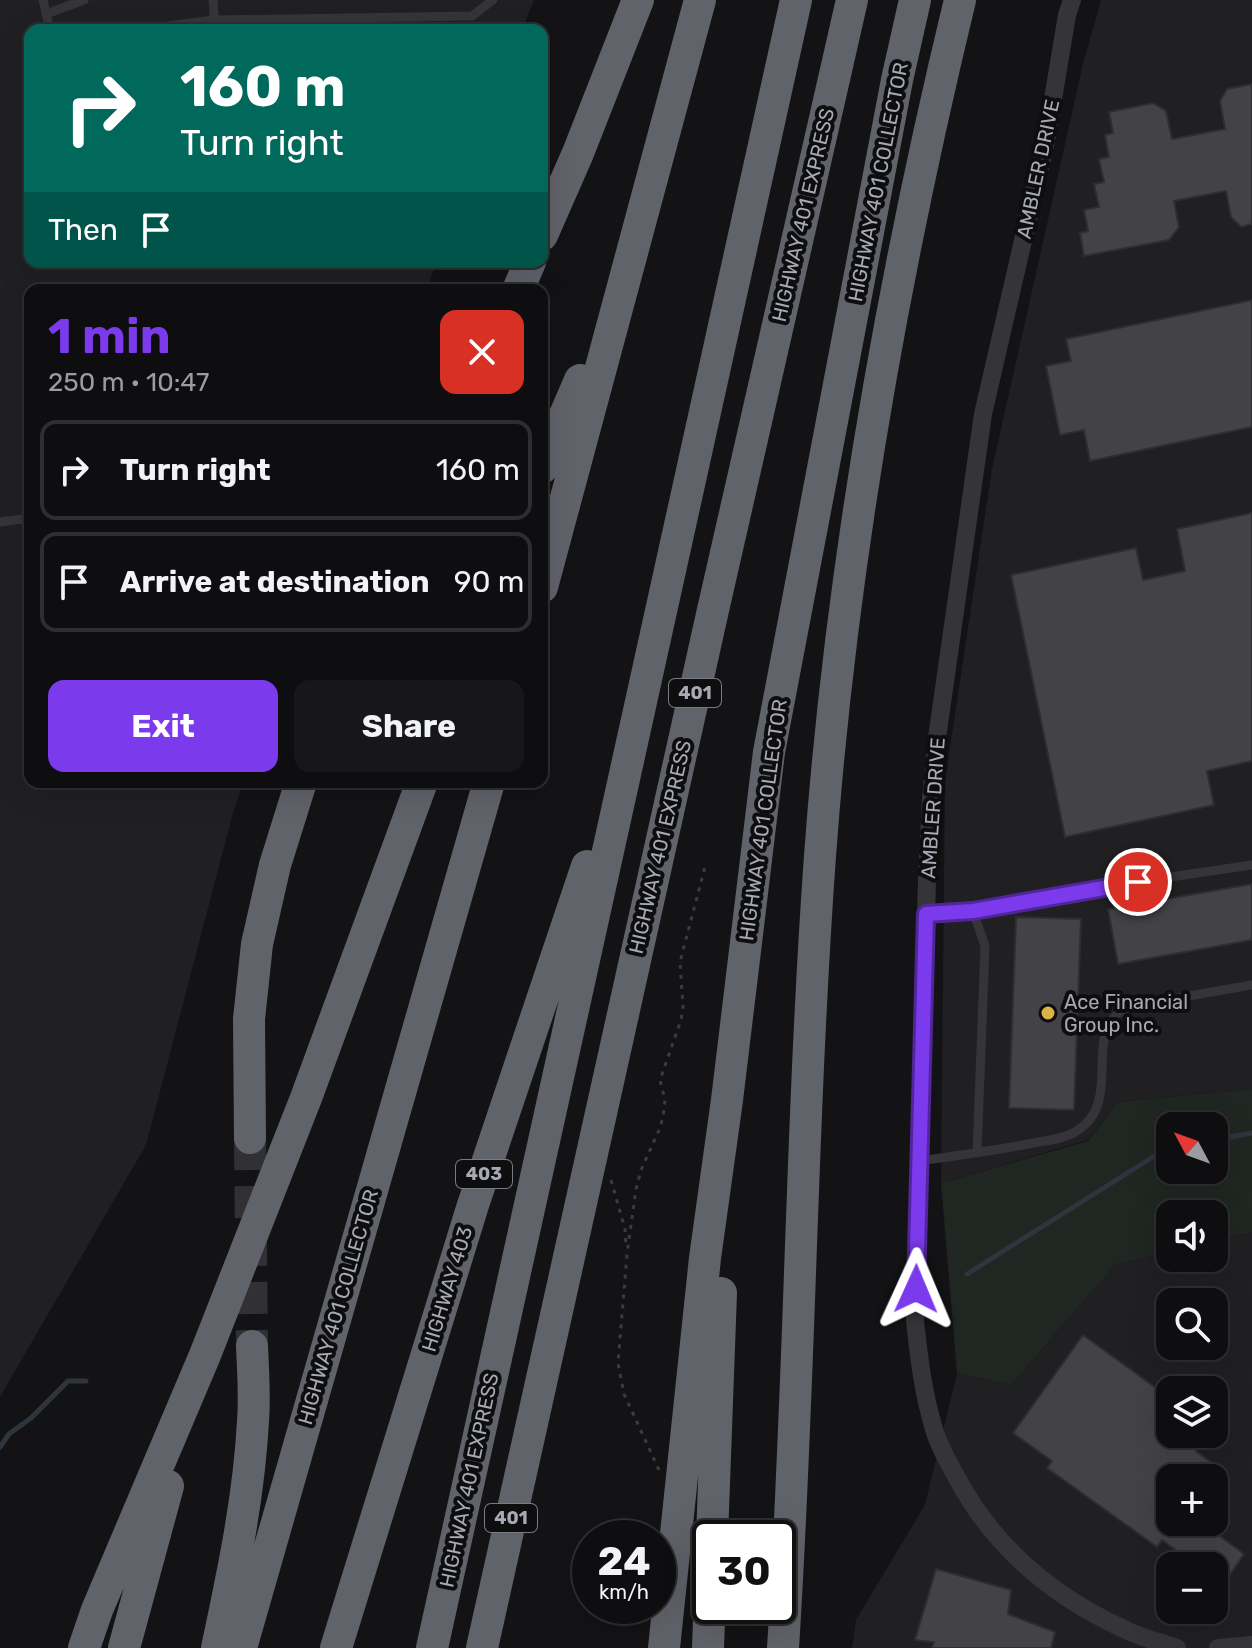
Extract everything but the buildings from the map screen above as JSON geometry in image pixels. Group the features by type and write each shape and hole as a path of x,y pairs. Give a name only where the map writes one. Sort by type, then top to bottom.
{"highway":[{"path":"548,221 638,0"},
{"path":"548,564 700,0"},
{"name":"HIGHWAY 401 EXPRESS","path":"432,1648 796,0"},
{"name":"HIGHWAY 401 EXPRESS","path":"482,1648 852,0"},
{"name":"HIGHWAY 401 COLLECTOR","path":"664,1648 705,1258 769,752 915,0"},
{"path":"783,1648 820,856 837,671 900,269 960,0"},
{"path":"548,454 623,282"},
{"name":"HIGHWAY 403","path":"336,1648 473,1205 641,703"},
{"path":"250,1138 249,1019 257,944 275,865 299,788"},
{"path":"84,1648 97,1610 205,1355 306,1098 420,788"},
{"name":"HIGHWAY 401 COLLECTOR","path":"241,1648 487,788"},
{"path":"713,1520 727,1100"},
{"path":"217,1648 249,1473 254,1417 252,1346"},
{"path":"124,1648 205,1355"},
{"path":"499,1648 540,1387"},
{"path":"708,1648 709,1624"}],"street":[{"name":"AMBLER DRIVE","path":"1072,0 1046,141 983,414 937,738 926,914 915,1321 934,1432 982,1520 1013,1556 1084,1609 1128,1631 1177,1648"},
{"path":"1218,1648 1252,1645"}],"lane":[{"path":"43,0 48,24"},
{"path":"46,14 84,0"},
{"path":"213,0 214,24"},
{"path":"243,24 472,16 493,0"},
{"path":"0,522 24,519"},
{"path":"926,914 973,911 1109,886 1252,865"},
{"path":"973,911 985,946 977,1153"},
{"path":"919,1161 977,1153 1074,1133 1094,1113 1099,1101 1107,1032 1110,1022 1121,1011 1137,1005 1252,985"}],"path":[{"path":"661,1474 620,1380 619,1340 632,1209 641,1170 663,1117 665,1100 660,1080 681,1020 680,962 706,863"},
{"path":"608,1173 625,1229 627,1254"}],"shaded area":[{"path":"0,0 534,0 524,24 24,24 24,268 435,268 428,284 24,284 24,788 242,788 146,1145 0,1397"},
{"path":"1101,0 1252,0 1252,1089 1117,1102 1088,1140 941,1183 945,781 992,469 1083,64"},
{"path":"1252,1089 1252,1232 1228,1238 1228,1200 1156,1200 1156,1255 1116,1264 1011,1385 957,1373 941,1183 1088,1141 1117,1102"},
{"path":"1252,1232 1252,1648 852,1648 856,1620 925,1505 957,1373 1011,1385 1116,1264 1156,1255 1156,1272 1228,1272 1228,1238"}],"waterway":[{"path":"1228,1137 1252,1133"},
{"path":"967,1274 1156,1155"},
{"path":"0,1447 9,1434 31,1418 68,1381 86,1381"}],"tunnel":[{"path":"250,1138 252,1346"}],"place":[{"name":"Ace Financial Group Inc.","path":"1048,1013"}],"route":[{"path":"916,1289 926,914 973,911 1138,882"}]}
